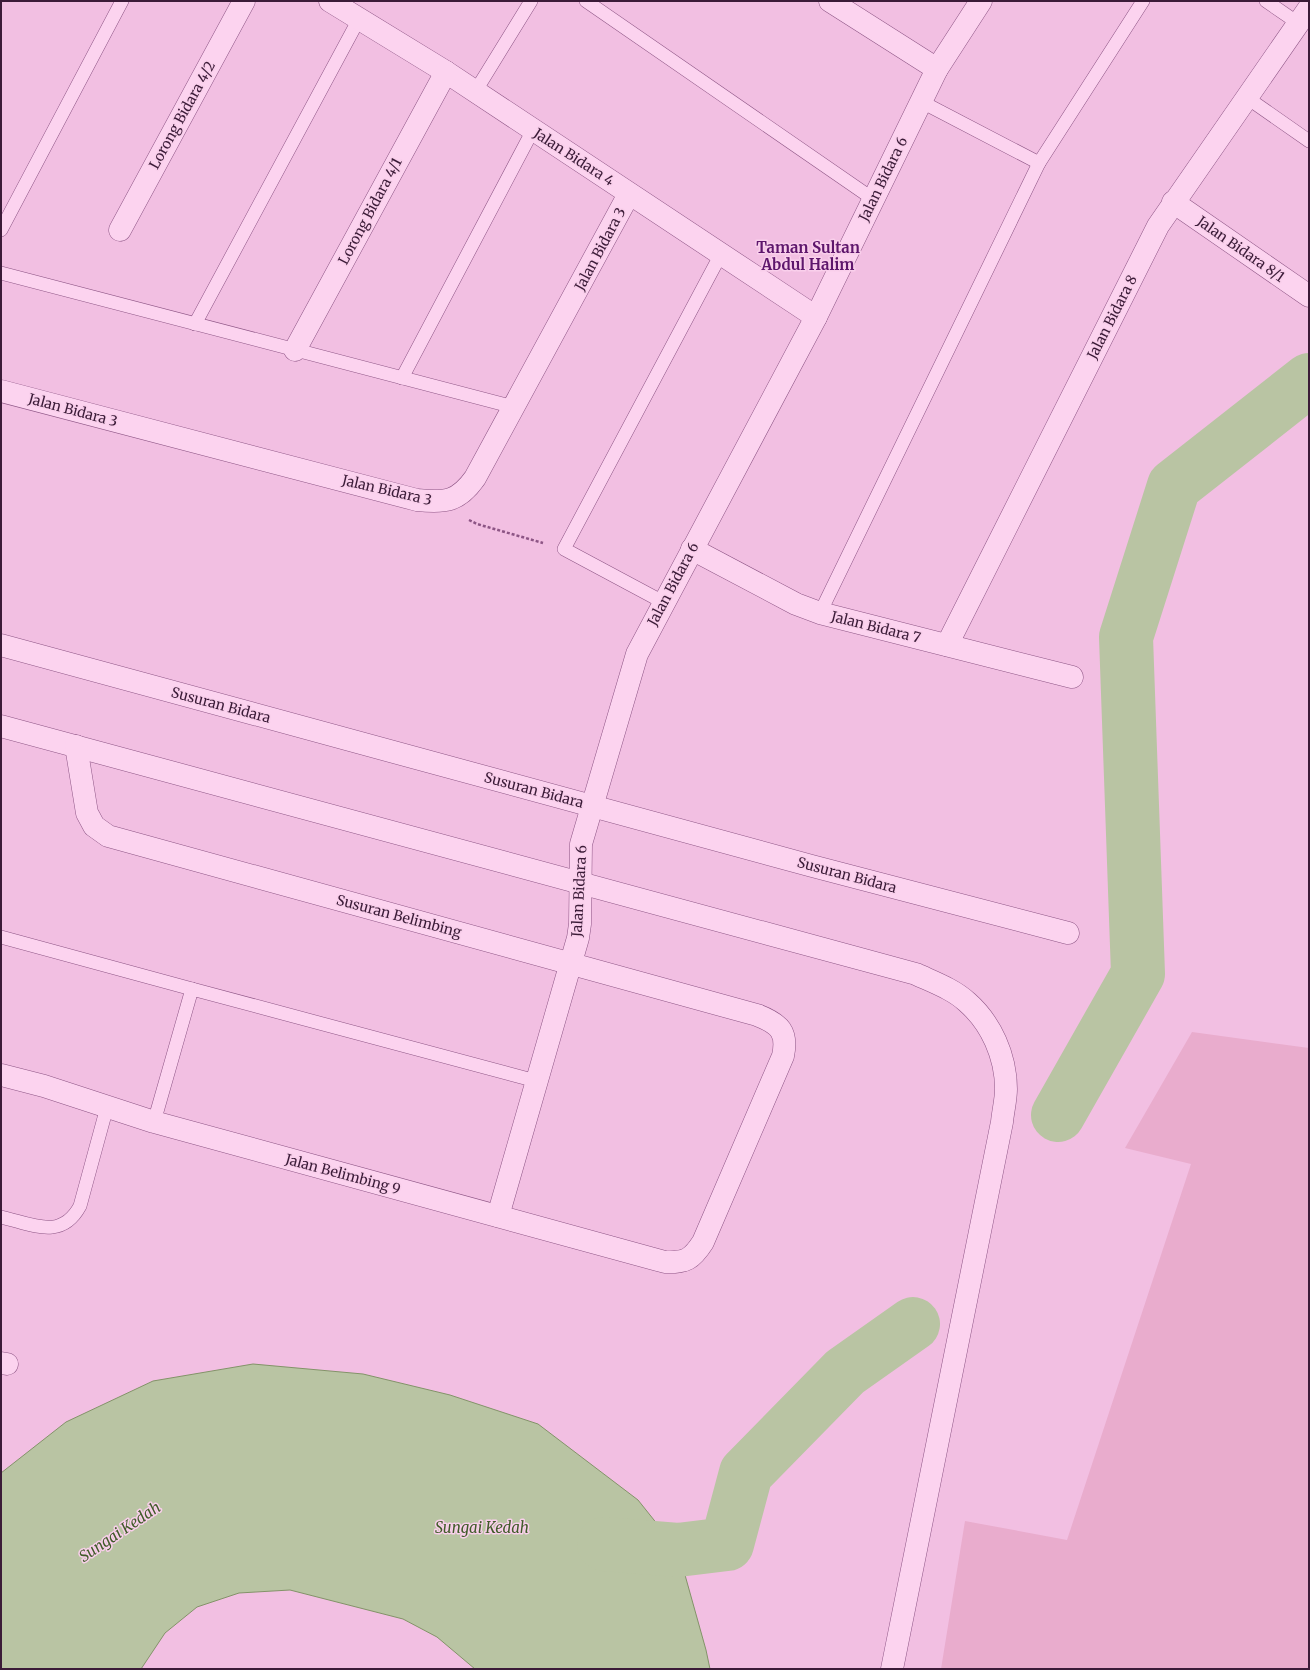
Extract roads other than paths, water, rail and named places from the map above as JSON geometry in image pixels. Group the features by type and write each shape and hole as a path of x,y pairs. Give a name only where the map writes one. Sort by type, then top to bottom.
{"street":[{"name":"Lorong Bidara 4/2","path":"120,230 244,1"},
{"name":"Jalan Bidara 4","path":"330,1 446,72 816,317"},
{"path":"830,1 937,69"},
{"name":"Jalan Bidara 6","path":"498,1216 579,931 580,844 629,676 637,654 663,602 816,317 920,101 937,69 981,1"},
{"name":"Jalan Bidara 8","path":"947,645 1158,226 1246,97 1304,16"},
{"name":"Lorong Bidara 4/1","path":"295,350 446,72"},
{"name":"Jalan Bidara 3","path":"1,391 418,500 435,502 452,500 466,490 475,478 629,194"},
{"name":"Jalan Bidara 8/1","path":"1173,202 1309,296"},
{"name":"Jalan Bidara 7","path":"692,549 796,604 820,613 1072,677"},
{"name":"Susuran Bidara","path":"1,645 591,806 1068,933"},
{"path":"1,726 916,974 943,986 967,1002 989,1026 1002,1056 1006,1088 1002,1122 892,1669"},
{"name":"Susuran Belimbing","path":"76,746 87,812 94,826 108,836 758,1015 771,1020 781,1030 786,1042 783,1056 703,1242 697,1252 688,1260"},
{"name":"Jalan Belimbing 9","path":"1,1075 154,1122 665,1262 688,1260"}],"lane":[{"path":"1,230 122,1"},
{"path":"475,92 531,1"},
{"path":"586,1 873,199"},
{"path":"820,613 1039,163 1143,1"},
{"path":"1266,1 1304,16"},
{"path":"195,324 359,19"},
{"path":"1246,97 1309,141"},
{"path":"920,101 1039,163"},
{"path":"402,378 533,130"},
{"path":"663,602 564,549 721,254"},
{"path":"1,273 514,407"},
{"path":"1,937 536,1082"},
{"path":"154,1122 192,989"},
{"path":"1,1217 48,1228 67,1224 80,1206 107,1107"}],"water":[{"name":"Sungai Kedah","path":"253,1364 363,1374 450,1395 538,1424 638,1500 678,1550 710,1669 475,1669 437,1637 403,1619 290,1590 239,1593 197,1607 165,1633 141,1669 1,1669 1,1473 66,1422 153,1381"}],"waterway":[{"path":"1058,1115 1138,974 1126,637 1174,486 1309,380"},
{"path":"604,1544 678,1550 727,1544 746,1473 845,1372 913,1324"}],"district":[{"name":"Taman Sultan Abdul Halim","path":"808,256"}]}
